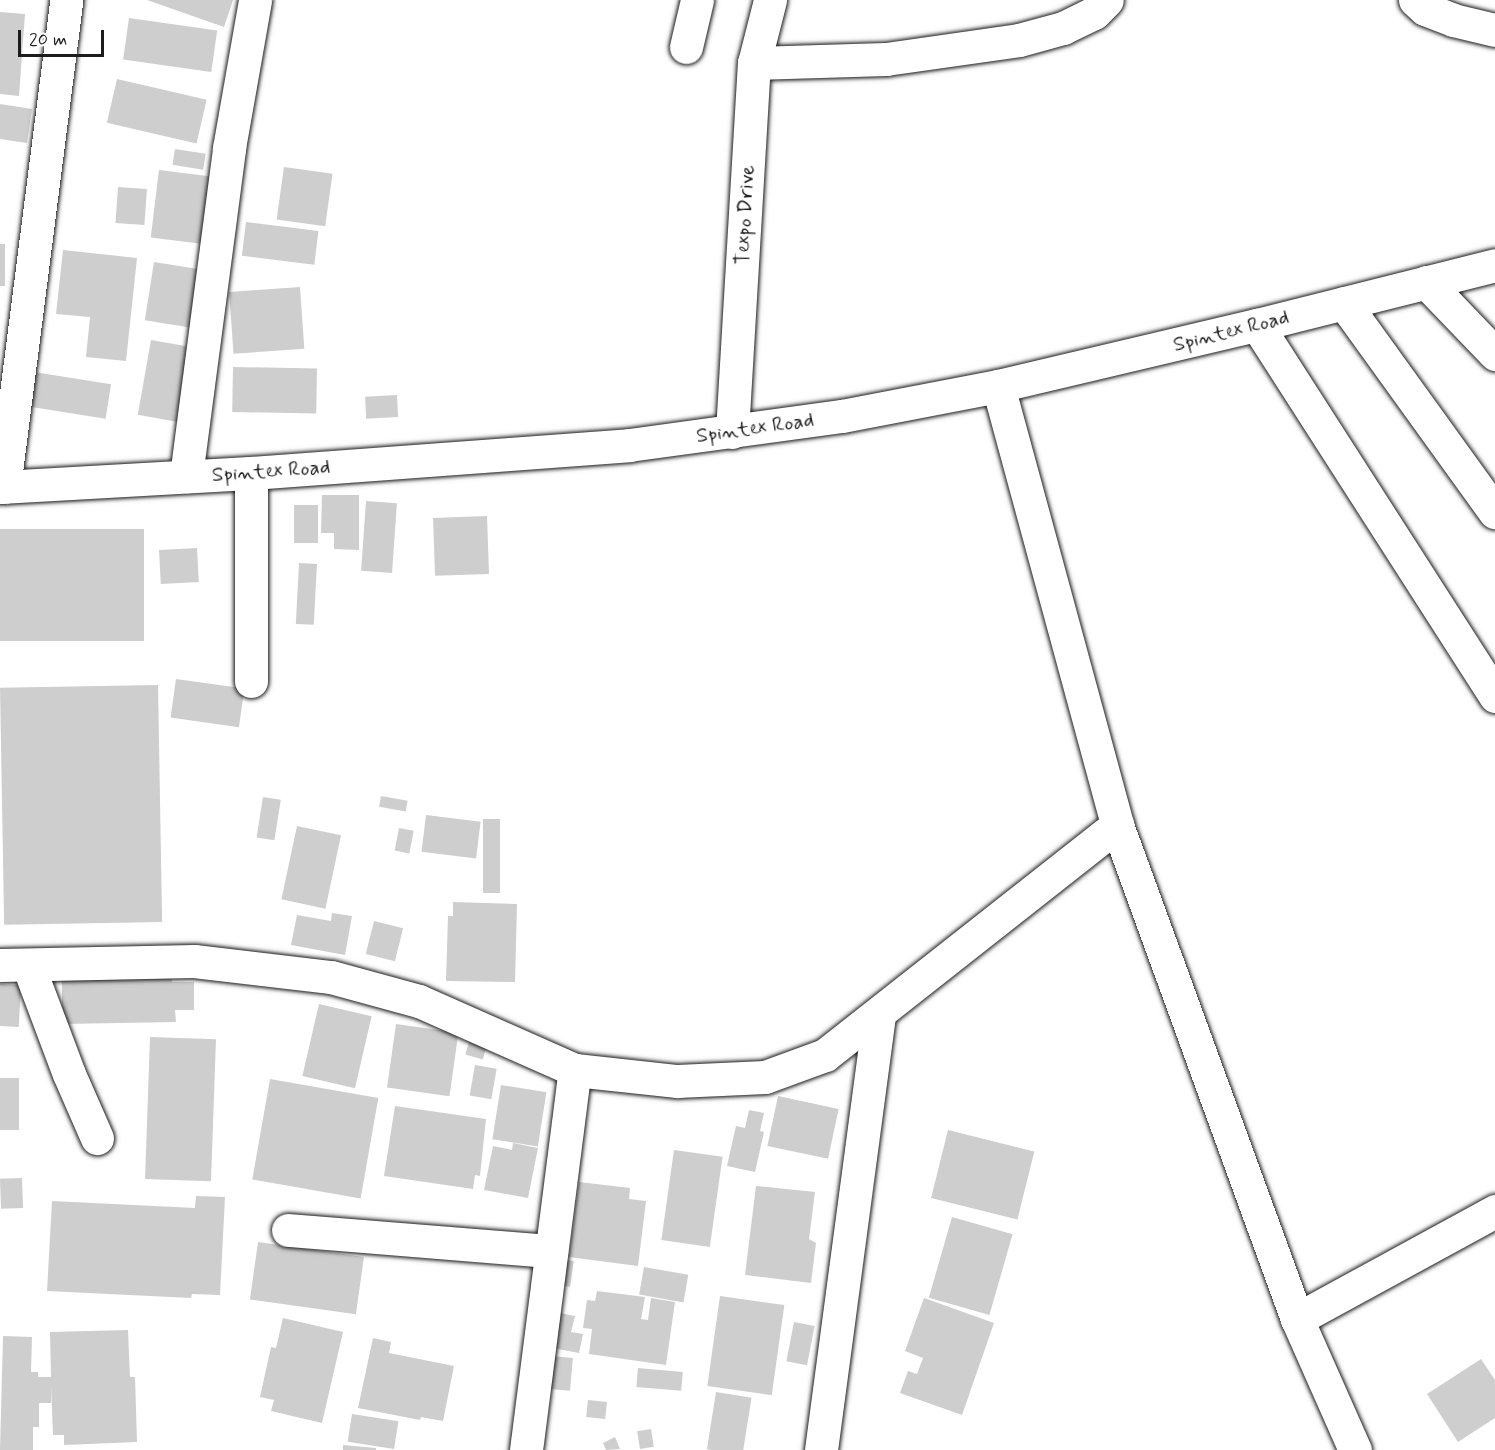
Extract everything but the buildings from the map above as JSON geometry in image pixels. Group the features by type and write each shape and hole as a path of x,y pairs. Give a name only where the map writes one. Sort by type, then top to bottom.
{"street":[{"path":"2,487 66,0"},
{"path":"186,476 230,148 255,0"},
{"path":"686,47 697,0"},
{"name":"Texpo Drive","path":"732,432 754,63 770,0"},
{"path":"754,63 886,59 1019,40 1062,28 1094,13 1107,0"},
{"path":"1415,0 1425,9 1453,20 1495,30"},
{"name":"Spintex Road","path":"2,487 629,445 842,416 998,386 1257,325 1495,265"},
{"path":"1426,282 1495,354"},
{"path":"1344,303 1495,512"},
{"path":"1257,325 1495,696"},
{"path":"998,386 1117,825 1297,1319 1355,1450"},
{"path":"250,472 251,681"},
{"path":"97,1138 69,1074 14,965 194,961 331,977 419,1001 575,1070 677,1081 765,1077 825,1055 879,1015 1117,825"},
{"path":"821,1450 879,1015"},
{"path":"526,1450 575,1070"},
{"path":"1297,1319 1495,1211"},
{"path":"288,1230 551,1251"}]}
